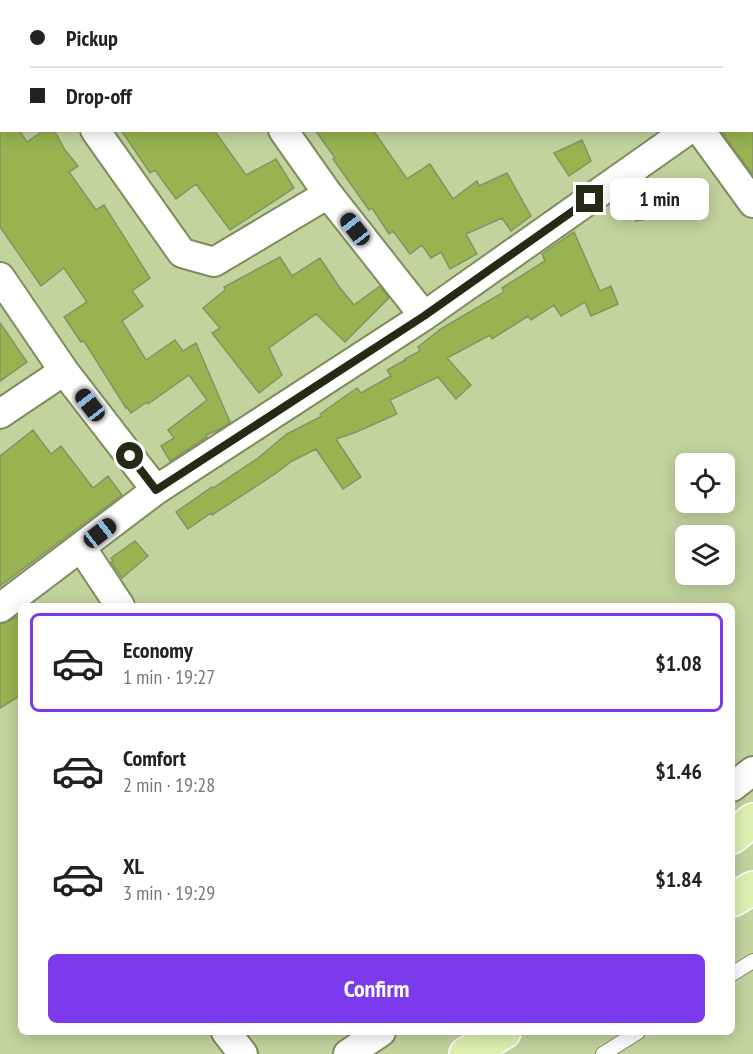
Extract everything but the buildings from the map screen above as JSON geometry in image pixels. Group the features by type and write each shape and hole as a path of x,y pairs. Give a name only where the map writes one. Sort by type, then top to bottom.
{"main road":[{"path":"735,835 753,820"},
{"path":"735,898 753,888"},
{"path":"460,1054 484,1035"},
{"path":"465,1054 499,1035"}],"street":[{"path":"96,132 183,253 214,262 328,194"},
{"path":"284,132 328,194 424,316"},
{"path":"0,608 156,490 424,316 687,132"},
{"path":"689,132 753,203"},
{"path":"0,277 64,371 156,490"},
{"path":"0,414 64,371"},
{"path":"81,547 118,603"},
{"path":"735,785 753,771"},
{"path":"228,1035 243,1054"},
{"path":"348,1054 376,1035"}],"lane":[{"path":"735,972 753,961"},
{"path":"603,1054 633,1035"}],"route":[{"path":"130,456 156,490 424,316 590,199"}]}
